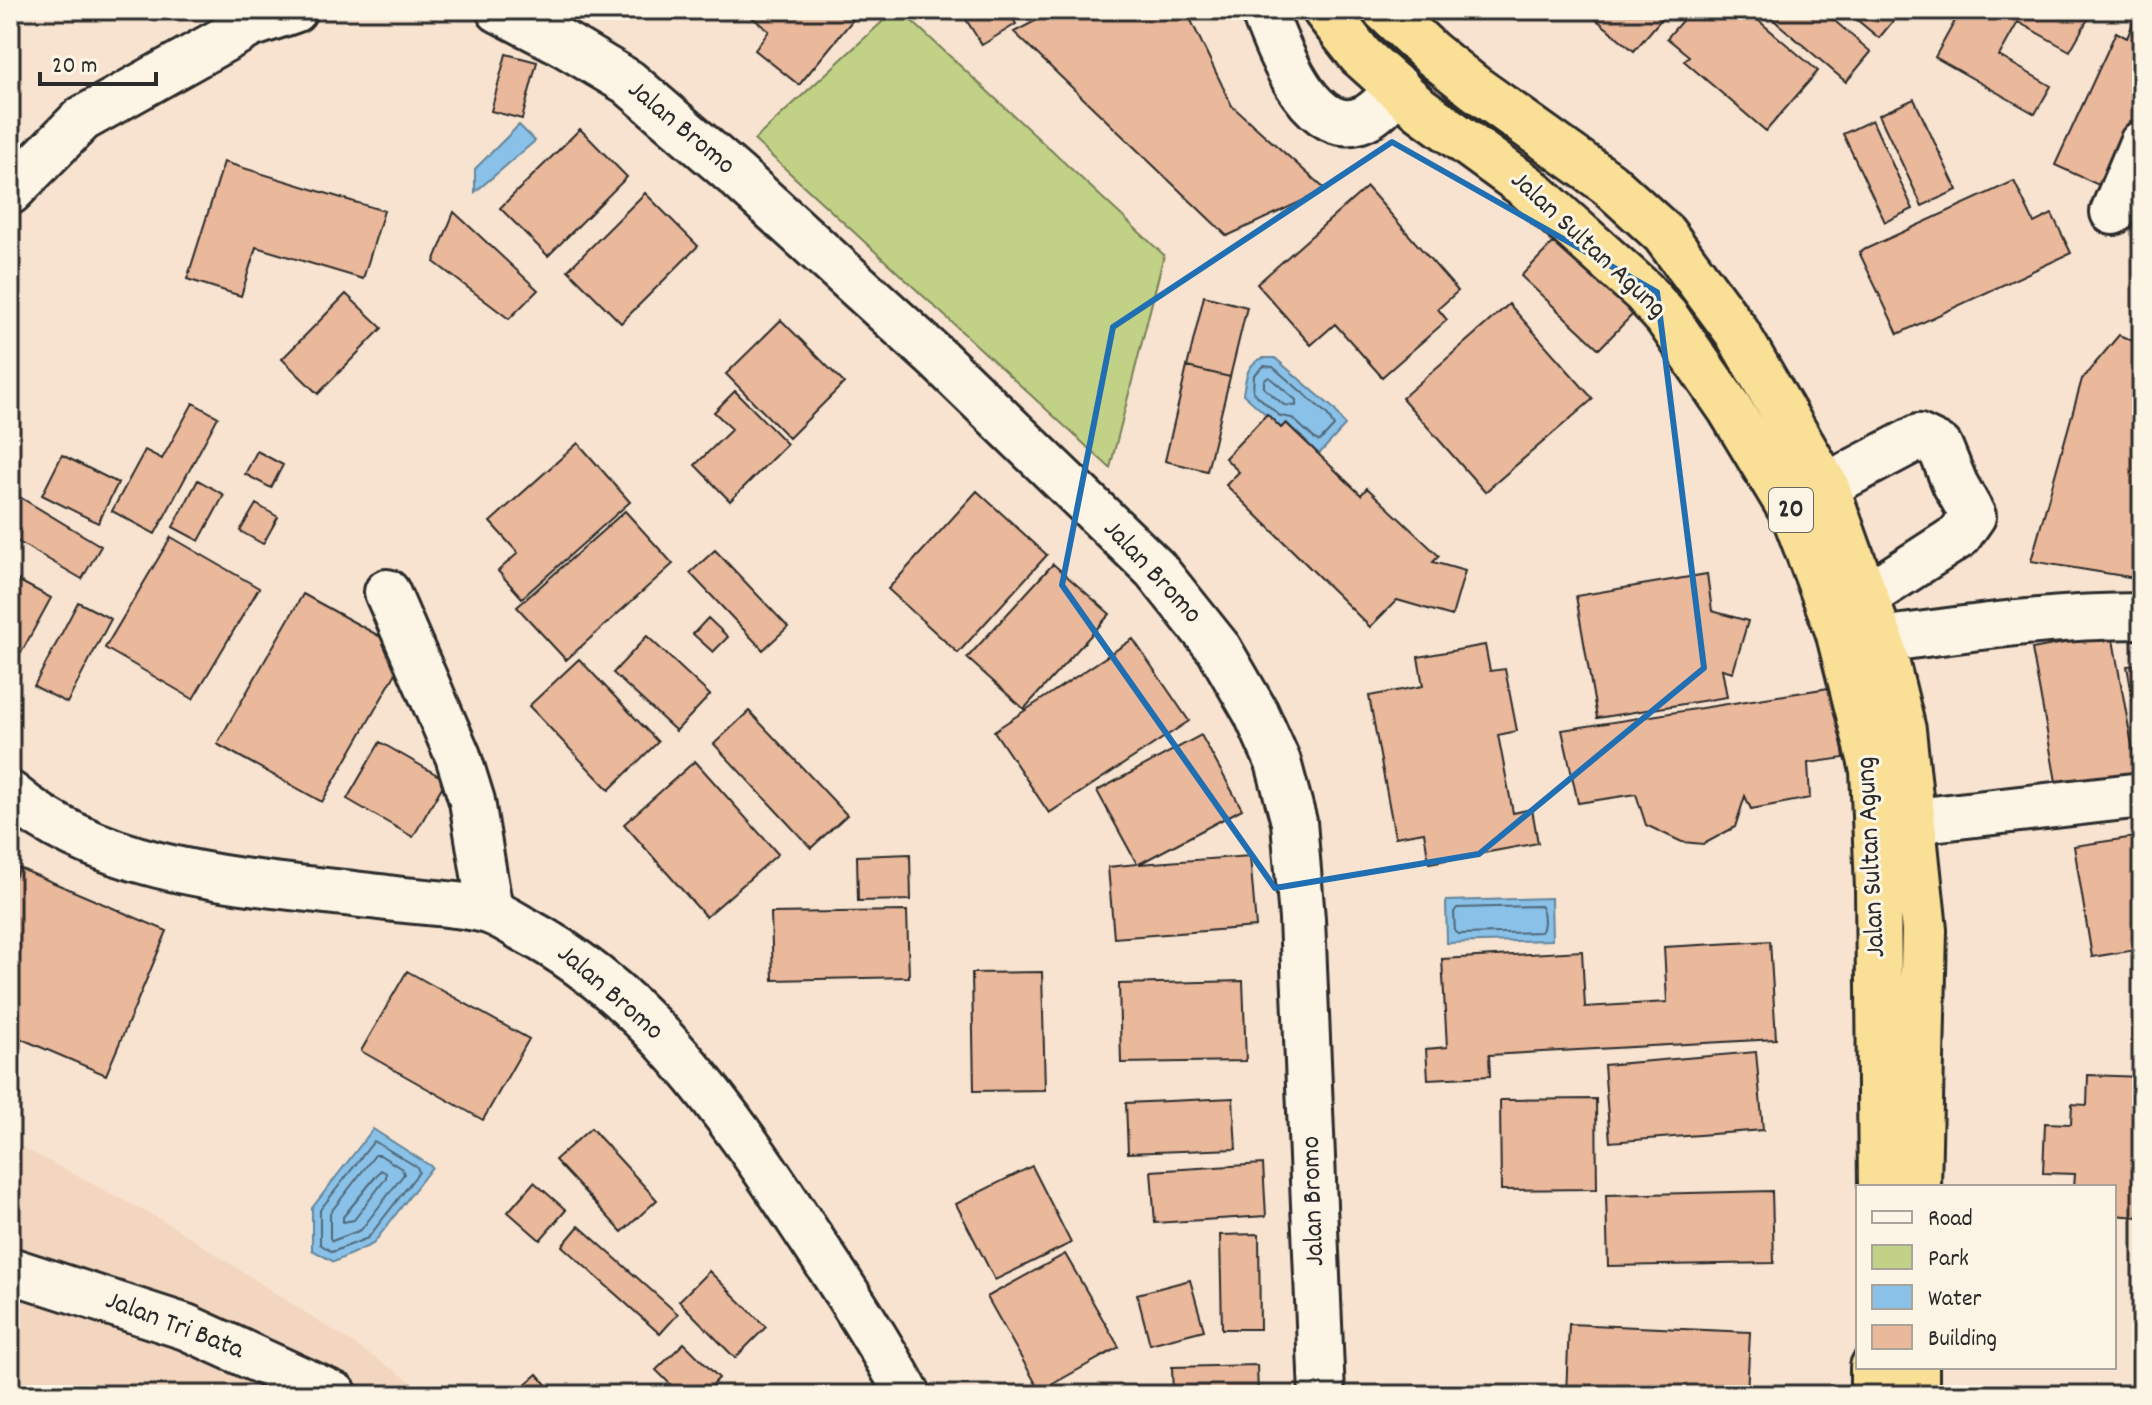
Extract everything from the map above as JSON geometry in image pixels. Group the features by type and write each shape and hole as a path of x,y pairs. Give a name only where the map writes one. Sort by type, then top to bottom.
{"highway":[{"name":"Jalan Sultan Agung","path":"1325,10 1361,56 1420,109 1527,187 1643,291 1667,318 1730,409 1795,517 1838,631 1873,770 1881,1185"},
{"name":"Jalan Sultan Agung","path":"1385,10 1431,53 1608,183 1664,234 1736,331 1826,486 1881,640 1903,730 1924,930 1918,1185"},
{"path":"1873,1369 1873,1395"},
{"path":"1916,1369 1916,1395"}],"street":[{"path":"10,192 82,119 250,25 294,10"},
{"name":"Jalan Bromo","path":"499,10 628,82 738,177 937,358 1155,569 1219,649 1256,713 1278,762 1294,822 1303,950 1322,1395"},
{"path":"1263,10 1295,80 1307,100 1321,112 1337,120 1363,120 1398,88"},
{"path":"2113,212 2142,143"},
{"path":"1826,486 1919,437 1940,447 1955,484 1973,516 1959,536 1865,597"},
{"path":"387,592 458,756 472,801 490,911"},
{"path":"1881,640 2084,616 2142,616"},
{"name":"Jalan Bromo","path":"10,794 35,815 83,841 194,873 490,911 558,947 609,986 670,1047 709,1093 767,1171 875,1335 908,1395"},
{"path":"1914,821 2142,795"},
{"name":"Jalan Tri Bata","path":"10,1270 186,1327 335,1395"}],"highlighted area":[{"path":"1392,142 1657,292 1704,668 1479,854 1275,888 1062,585 1113,327"}],"shaded area":[{"path":"10,1141 171,1225 432,1395 10,1395"}],"green space":[{"path":"895,10 900,10 1164,255 1110,468 754,140"}],"water":[{"path":"519,125 535,141 475,192 475,169"},
{"path":"1263,358 1275,358 1334,409 1345,426 1319,454 1287,423 1281,428 1243,394 1250,368"},
{"path":"1551,898 1552,940 1447,943 1446,901"},
{"path":"373,1129 432,1167 373,1244 334,1262 312,1250 312,1208"}],"building":[{"path":"743,10 861,10 799,85 755,50 769,31"},
{"path":"960,10 1007,10 1016,24 982,45"},
{"path":"1056,10 1186,10 1232,106 1326,190 1227,236 1014,32"},
{"path":"1585,10 1669,10 1634,51"},
{"path":"1691,10 1746,10 1818,71 1766,131 1684,61 1689,56 1667,38"},
{"path":"1762,10 1822,10 1871,52 1846,82"},
{"path":"1845,10 1902,10 1879,38"},
{"path":"1961,10 2093,10 2070,51 2018,22 1999,56 2051,86 2035,114 1935,57"},
{"path":"2136,16 2142,18 2142,130 2114,192 2055,165 2116,32 2127,38"},
{"path":"506,54 537,62 522,119 491,111"},
{"path":"1914,99 1957,190 1922,206 1879,115"},
{"path":"1872,120 1913,209 1885,222 1843,134"},
{"path":"580,129 627,177 548,256 500,208"},
{"path":"224,162 384,211 363,279 256,247 241,296 187,279"},
{"path":"2014,181 2034,223 2052,214 2071,253 1898,334 1859,252"},
{"path":"1367,187 1458,291 1438,309 1447,320 1382,377 1335,324 1311,345 1257,284"},
{"path":"645,193 698,246 621,323 568,270"},
{"path":"454,212 538,290 509,319 434,262"},
{"path":"1557,239 1634,313 1599,349 1521,276"},
{"path":"346,294 382,328 318,394 282,359"},
{"path":"1204,296 1247,307 1230,377 1187,367"},
{"path":"1509,304 1593,399 1485,492 1402,398"},
{"path":"781,320 844,383 789,438 726,374"},
{"path":"2119,335 2142,345 2142,579 2031,561 2082,379"},
{"path":"1187,367 1230,377 1207,471 1165,461"},
{"path":"735,391 787,444 730,501 695,465 732,429 714,412"},
{"path":"193,403 218,417 155,534 112,511 145,450 162,459"},
{"path":"1267,414 1281,428 1286,423 1361,495 1367,488 1439,556 1433,562 1465,571 1452,616 1397,600 1370,627 1226,485 1239,472 1225,458"},
{"path":"578,443 630,502 522,598 498,571 518,553 490,522"},
{"path":"257,451 283,465 271,488 245,474"},
{"path":"62,455 118,483 98,523 42,495"},
{"path":"198,480 224,495 199,541 173,527"},
{"path":"977,491 1047,555 958,653 888,589"},
{"path":"13,493 101,546 82,579 10,537 10,497"},
{"path":"256,504 278,517 263,544 240,531"},
{"path":"625,511 673,564 566,660 517,607"},
{"path":"171,537 259,588 193,699 105,648"},
{"path":"715,550 788,627 763,650 690,573"},
{"path":"1053,564 1110,614 1024,709 967,658"},
{"path":"1707,574 1712,611 1748,621 1733,672 1722,669 1727,697 1597,718 1576,596"},
{"path":"10,576 51,598 21,653 10,647"},
{"path":"303,594 408,652 322,802 217,744"},
{"path":"78,602 111,619 67,703 34,686"},
{"path":"708,618 728,637 713,652 693,634"},
{"path":"2112,634 2137,773 2057,787 2032,649"},
{"path":"647,636 710,695 676,731 613,673"},
{"path":"1133,639 1189,721 1049,813 994,731"},
{"path":"1485,645 1490,671 1505,669 1517,731 1498,735 1513,813 1532,809 1538,843 1429,863 1424,832 1395,837 1369,696 1423,686 1418,657"},
{"path":"579,659 658,742 609,790 529,706"},
{"path":"2142,664 2142,745 2141,745 2127,666"},
{"path":"1835,687 1844,758 1808,763 1810,798 1751,809 1745,796 1735,827 1704,844 1682,842 1646,825 1636,794 1578,803 1562,730"},
{"path":"749,711 847,815 811,848 714,744"},
{"path":"1201,735 1242,809 1139,864 1250,856 1256,927 1114,938 1108,867 1137,864 1097,791"},
{"path":"380,742 446,780 413,837 347,799"},
{"path":"695,761 778,854 706,917 624,824"},
{"path":"2142,836 2142,949 2092,957 2074,846"},
{"path":"910,854 911,900 858,901 857,856"},
{"path":"19,868 167,931 106,1075 10,1034 10,890"},
{"path":"907,911 909,977 773,980 771,913"},
{"path":"1770,941 1776,1039 1489,1055 1490,1076 1428,1079 1426,1049 1447,1047 1442,959 1582,951 1585,1007 1667,1002 1664,947"},
{"path":"407,971 529,1039 483,1120 361,1051"},
{"path":"1042,972 1045,1090 974,1091 972,973"},
{"path":"1243,981 1246,1061 1121,1063 1119,984"},
{"path":"1756,1052 1763,1130 1610,1142 1604,1065"},
{"path":"2088,1075 2142,1077 2142,1178 2138,1217 2116,1215 2116,1185 2074,1185 2075,1174 2043,1173 2045,1123 2071,1124 2072,1104 2087,1105"},
{"path":"1233,1098 1236,1149 1128,1153 1126,1103"},
{"path":"1596,1099 1597,1189 1501,1190 1500,1100"},
{"path":"591,1128 657,1200 622,1232 555,1160"},
{"path":"1263,1164 1266,1216 1155,1223 1151,1171"},
{"path":"1032,1166 1071,1243 995,1280 956,1204"},
{"path":"534,1182 566,1210 540,1240 508,1212"},
{"path":"1772,1191 1774,1263 1608,1266 1606,1195"},
{"path":"579,1226 678,1314 660,1334 562,1246"},
{"path":"1259,1234 1260,1329 1222,1329 1220,1235"},
{"path":"1065,1254 1119,1347 1040,1391 987,1297"},
{"path":"709,1271 766,1327 735,1358 679,1301"},
{"path":"1190,1280 1204,1330 1150,1344 1137,1294"},
{"path":"1569,1324 1750,1332 1747,1395 1566,1395"},
{"path":"684,1343 719,1378 703,1395 681,1395 656,1370"},
{"path":"1257,1365 1258,1395 1173,1395 1172,1367"},
{"path":"537,1374 555,1395 513,1395"}]}
